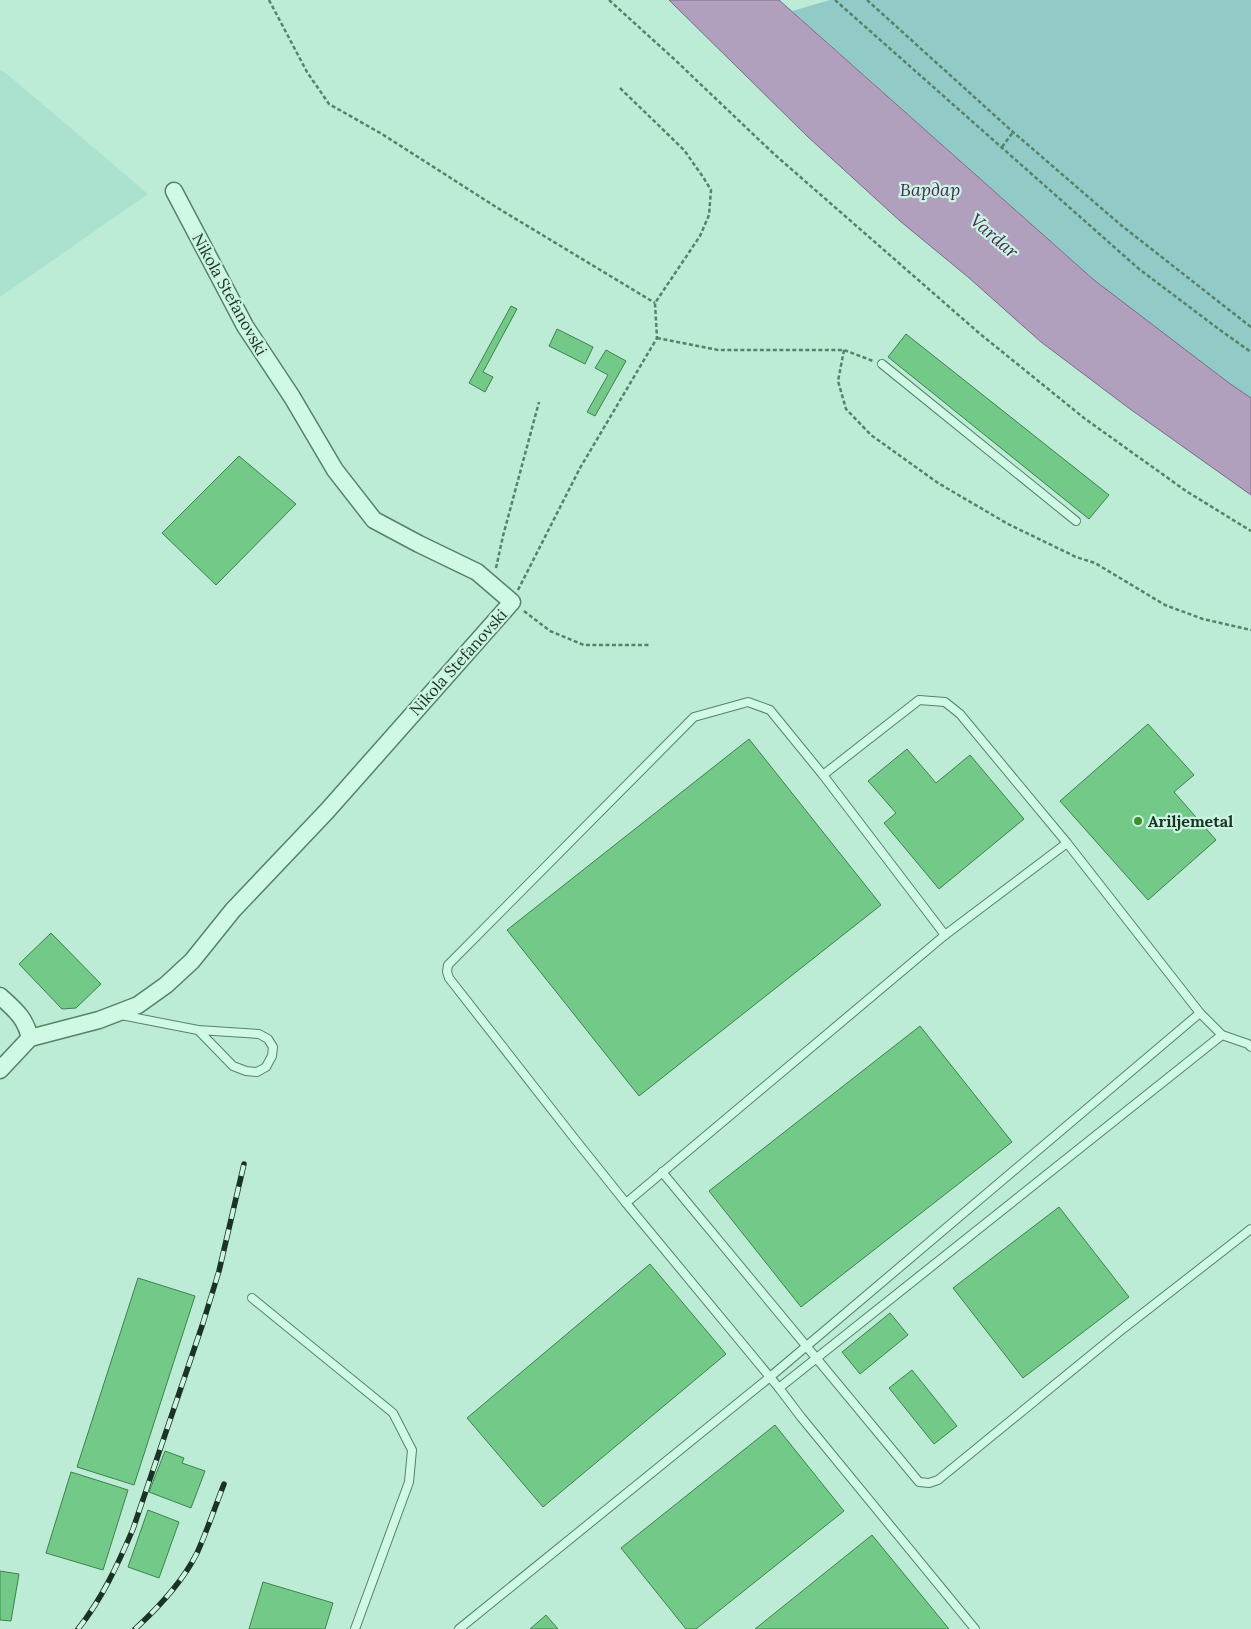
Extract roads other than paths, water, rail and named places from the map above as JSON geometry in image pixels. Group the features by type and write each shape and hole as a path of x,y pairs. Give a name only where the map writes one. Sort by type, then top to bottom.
{"street":[{"name":"Nikola Stefanovski","path":"30,1038 99,1020 138,1005 166,985 192,961 233,910 327,811 512,602 477,572 374,520 334,470 292,397 245,326 174,192"},
{"path":"0,996 18,1012 27,1026 30,1038 0,1070"}],"lane":[{"path":"882,364 1076,521"},
{"path":"823,774 919,700 945,702 960,714 1067,843 1200,1013 1222,1035 1248,1044 1251,1047"},
{"path":"945,935 823,774 770,710 748,702 694,717 448,965 447,972 449,978 626,1203 975,1629"},
{"path":"626,1203 945,935 1067,843"},
{"path":"459,1629 770,1377 1200,1013"},
{"path":"114,1014 198,1030 259,1034 268,1039 273,1047 272,1056 266,1067 257,1072 246,1071 233,1066 198,1030"},
{"path":"779,1388 1222,1035"},
{"path":"662,1172 920,1482 929,1483 938,1480 1124,1328 1251,1228"},
{"path":"252,1298 393,1413 412,1450 409,1482 355,1629"}],"water":[{"name":"Вардар","path":"669,0 779,0 1094,280 1251,398 1251,495 1130,409 1041,342 968,277 900,221 807,136"}],"railway":[{"path":"78,1629 102,1593 133,1529 219,1271 244,1164"},
{"path":"135,1629 169,1594 185,1574 197,1553 224,1484"}],"place":[{"name":"Ariljemetal","path":"1138,821"}],"water label":[{"name":"Vardar","path":"994,236"}]}
